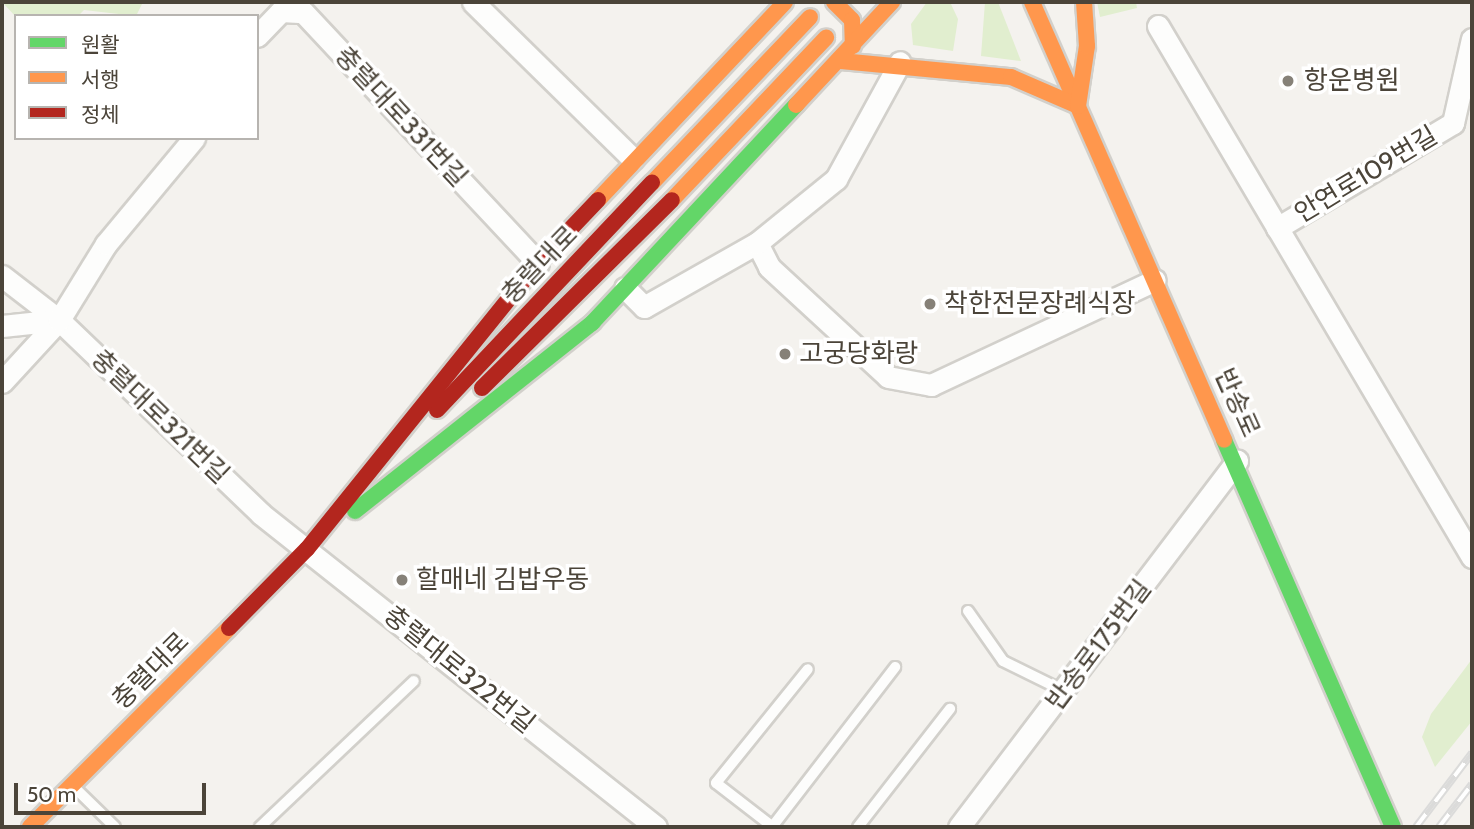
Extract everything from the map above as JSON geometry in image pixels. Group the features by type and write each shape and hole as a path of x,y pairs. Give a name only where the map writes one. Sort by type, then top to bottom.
{"main road":[{"path":"307,549 538,263 633,159 785,2"},
{"path":"834,2 852,20 853,46"},
{"path":"307,549 592,323 841,61 892,2"},
{"name":"반송로","path":"1032,2 1237,461 1393,827"},
{"path":"841,61 900,62 1011,77 1078,106 1087,46 1084,2"},
{"name":"충렬대로","path":"30,827 307,549 810,17"},
{"name":"충렬대로","path":"307,549 575,302 826,38"}],"street":[{"path":"473,2 633,159"},
{"name":"충렬대로331번길","path":"259,34 281,11 303,12 538,263"},
{"path":"1158,26 1472,557"},
{"name":"안연로109번길","path":"1277,228 1453,123 1472,39"},
{"path":"625,288 644,307 757,243 836,179 900,62"},
{"path":"1453,123 1472,134"},
{"path":"2,382 59,320 106,244 192,140"},
{"path":"757,243 769,267 888,377 931,385 1155,280"},
{"name":"충렬대로321번길","path":"2,276 59,320 261,514"},
{"path":"2,326 59,320"},
{"name":"반송로175번길","path":"959,827 1237,461"},
{"name":"충렬대로322번길","path":"261,514 656,827"}],"lane":[{"path":"968,611 1003,661 1064,691"},
{"path":"808,669 716,783 773,827 895,667"},
{"path":"260,827 414,681"},
{"path":"858,827 950,709"},
{"path":"72,785 115,827"}],"green space":[{"path":"2,2 143,2 137,14 84,10 80,14 14,15"},
{"path":"927,2 950,2 958,19 953,51 913,45 911,24"},
{"path":"985,2 998,2 1021,61 981,56"},
{"path":"1097,2 1136,2 1137,8 1100,17"},
{"path":"1472,659 1472,721 1435,767 1422,737 1431,714"}],"railway":[{"path":"1416,827 1472,753"},
{"path":"1439,827 1472,784"}],"traffic: fast":[{"path":"355,511 592,323 796,105"},
{"path":"1224,440 1393,827"}],"traffic: slow":[{"path":"598,200 785,2"},
{"path":"834,2 852,20 853,46"},
{"path":"796,105 892,2"},
{"path":"1032,2 1224,440"},
{"path":"841,61 1011,77 1078,106 1087,46 1084,2"},
{"path":"652,183 810,17"},
{"path":"672,200 826,38"},
{"path":"30,827 229,628"}],"traffic: jam":[{"path":"437,410 652,183"},
{"path":"229,628 307,549 538,263 598,200"},
{"path":"482,388 672,200"}],"place":[{"name":"항운병원","path":"1288,81"},
{"name":"착한전문장례식장","path":"930,304"},
{"name":"고궁당화랑","path":"785,354"},
{"name":"할매네 김밥우동","path":"402,580"}]}
